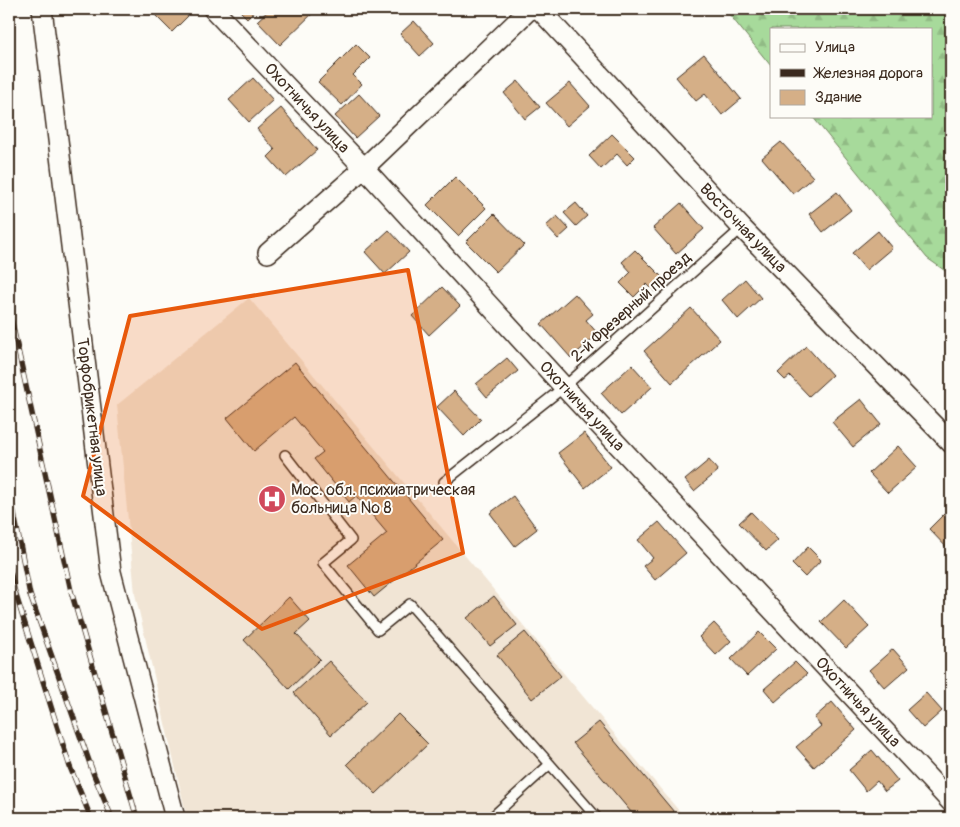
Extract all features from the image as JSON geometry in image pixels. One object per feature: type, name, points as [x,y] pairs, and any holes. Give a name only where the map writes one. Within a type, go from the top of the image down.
[{"type":"street","name":"Торфобрикетная улица","points":[[42,9],[111,572],[175,818]]},
{"type":"street","name":"Охотничья улица","points":[[213,9],[364,168],[564,387],[951,802]]},
{"type":"street","points":[[268,253],[364,168],[530,9]]},
{"type":"street","name":"Восточная улица","points":[[539,9],[742,228],[951,442]]},
{"type":"lane","name":"2-й Фрезерный проезд","points":[[444,482],[564,387],[742,228]]},
{"type":"lane","points":[[285,455],[351,540],[323,563],[378,630],[410,604],[597,818]]},
{"type":"lane","points":[[492,818],[550,764]]},
{"type":"highlighted area","points":[[408,270],[463,553],[262,629],[83,496],[130,316]]},
{"type":"shaded area","name":"Мос. обл. психиатрическая больница № 8","points":[[249,298],[685,818],[187,818],[135,594],[117,405]]},
{"type":"green space","points":[[725,9],[951,9],[951,275],[927,258],[814,118],[932,118],[932,28],[770,28],[770,65]]},
{"type":"building","points":[[149,9],[181,9],[188,16],[172,32]]},
{"type":"building","points":[[238,9],[257,9],[247,18]]},
{"type":"building","points":[[270,9],[316,10],[280,45],[257,21]]},
{"type":"building","points":[[414,21],[434,43],[420,56],[400,34]]},
{"type":"building","points":[[356,44],[370,58],[353,75],[362,84],[342,105],[318,82]]},
{"type":"building","points":[[704,54],[741,99],[722,115],[705,94],[696,101],[676,77]]},
{"type":"building","points":[[253,78],[273,100],[249,122],[229,100]]},
{"type":"building","points":[[518,81],[540,107],[525,119],[504,93]]},
{"type":"building","points":[[570,83],[590,106],[567,126],[546,103]]},
{"type":"building","points":[[359,94],[379,116],[355,138],[335,116]]},
{"type":"building","points":[[281,108],[317,150],[286,177],[268,157],[275,150],[257,129]]},
{"type":"building","points":[[612,134],[635,157],[627,165],[617,154],[601,169],[589,156]]},
{"type":"building","points":[[781,142],[813,177],[793,194],[762,158]]},
{"type":"building","points":[[455,177],[486,208],[458,236],[427,205]]},
{"type":"building","points":[[837,192],[851,210],[823,232],[809,214]]},
{"type":"building","points":[[576,203],[587,216],[576,226],[564,213]]},
{"type":"building","points":[[681,203],[704,229],[676,254],[653,228]]},
{"type":"building","points":[[494,214],[524,245],[496,272],[466,242]]},
{"type":"building","points":[[557,216],[569,229],[558,239],[546,226]]},
{"type":"building","points":[[389,230],[409,252],[385,274],[365,252]]},
{"type":"building","points":[[878,231],[892,248],[866,270],[852,253]]},
{"type":"building","points":[[635,250],[666,281],[655,292],[647,284],[634,297],[620,283],[631,272],[622,262]]},
{"type":"building","points":[[745,279],[761,298],[738,319],[722,300]]},
{"type":"building","points":[[442,287],[460,306],[429,335],[412,316]]},
{"type":"building","points":[[575,294],[593,314],[586,320],[598,334],[571,358],[541,324]]},
{"type":"building","points":[[691,308],[720,340],[672,383],[644,351]]},
{"type":"building","points":[[806,346],[832,375],[809,396],[790,376],[785,380],[778,373]]},
{"type":"building","points":[[507,358],[518,371],[487,397],[476,384]]},
{"type":"building","points":[[295,362],[443,540],[374,597],[348,565],[387,533],[356,496],[349,502],[314,459],[323,452],[294,417],[254,451],[227,418]]},
{"type":"building","points":[[632,365],[652,387],[621,415],[601,393]]},
{"type":"building","points":[[454,391],[481,419],[464,436],[437,407]]},
{"type":"building","points":[[861,399],[881,424],[853,447],[832,422]]},
{"type":"building","points":[[584,433],[611,467],[585,488],[558,453]]},
{"type":"building","points":[[898,446],[917,467],[888,493],[869,473]]},
{"type":"building","points":[[709,460],[718,471],[694,491],[685,480]]},
{"type":"building","points":[[513,496],[537,529],[515,546],[490,513]]},
{"type":"building","points":[[951,507],[951,552],[929,529]]},
{"type":"building","points":[[751,512],[778,540],[766,551],[739,523]]},
{"type":"building","points":[[659,522],[686,553],[655,580],[643,566],[653,558],[638,540]]},
{"type":"building","points":[[808,547],[821,560],[805,577],[792,564]]},
{"type":"building","points":[[494,596],[517,625],[490,646],[467,618]]},
{"type":"building","points":[[289,597],[310,621],[296,634],[320,659],[289,689],[244,640]]},
{"type":"building","points":[[844,600],[869,627],[846,648],[821,622]]},
{"type":"building","points":[[714,623],[731,641],[716,655],[699,637]]},
{"type":"building","points":[[525,632],[561,676],[532,699],[497,655]]},
{"type":"building","points":[[759,632],[776,649],[747,676],[731,659]]},
{"type":"building","points":[[893,649],[909,667],[885,688],[869,670]]},
{"type":"building","points":[[329,661],[367,702],[331,735],[294,693]]},
{"type":"building","points":[[795,662],[807,674],[775,702],[764,689]]},
{"type":"building","points":[[926,693],[942,711],[923,728],[907,710]]},
{"type":"building","points":[[832,702],[856,730],[814,767],[796,747],[821,726],[814,718]]},
{"type":"building","points":[[398,714],[428,744],[376,794],[347,764]]},
{"type":"building","points":[[599,722],[679,818],[636,818],[573,743]]},
{"type":"building","points":[[872,750],[898,781],[885,791],[877,781],[866,791],[849,770]]},
{"type":"railway","points":[[9,309],[71,591],[137,818]]},
{"type":"railway","points":[[9,488],[30,595],[94,775],[112,818]]},
{"type":"railway","points":[[9,564],[14,589],[70,767],[91,818]]},
{"type":"place","name":"Мос. обл. психиатрическая больница № 8","points":[[272,499]]}]
